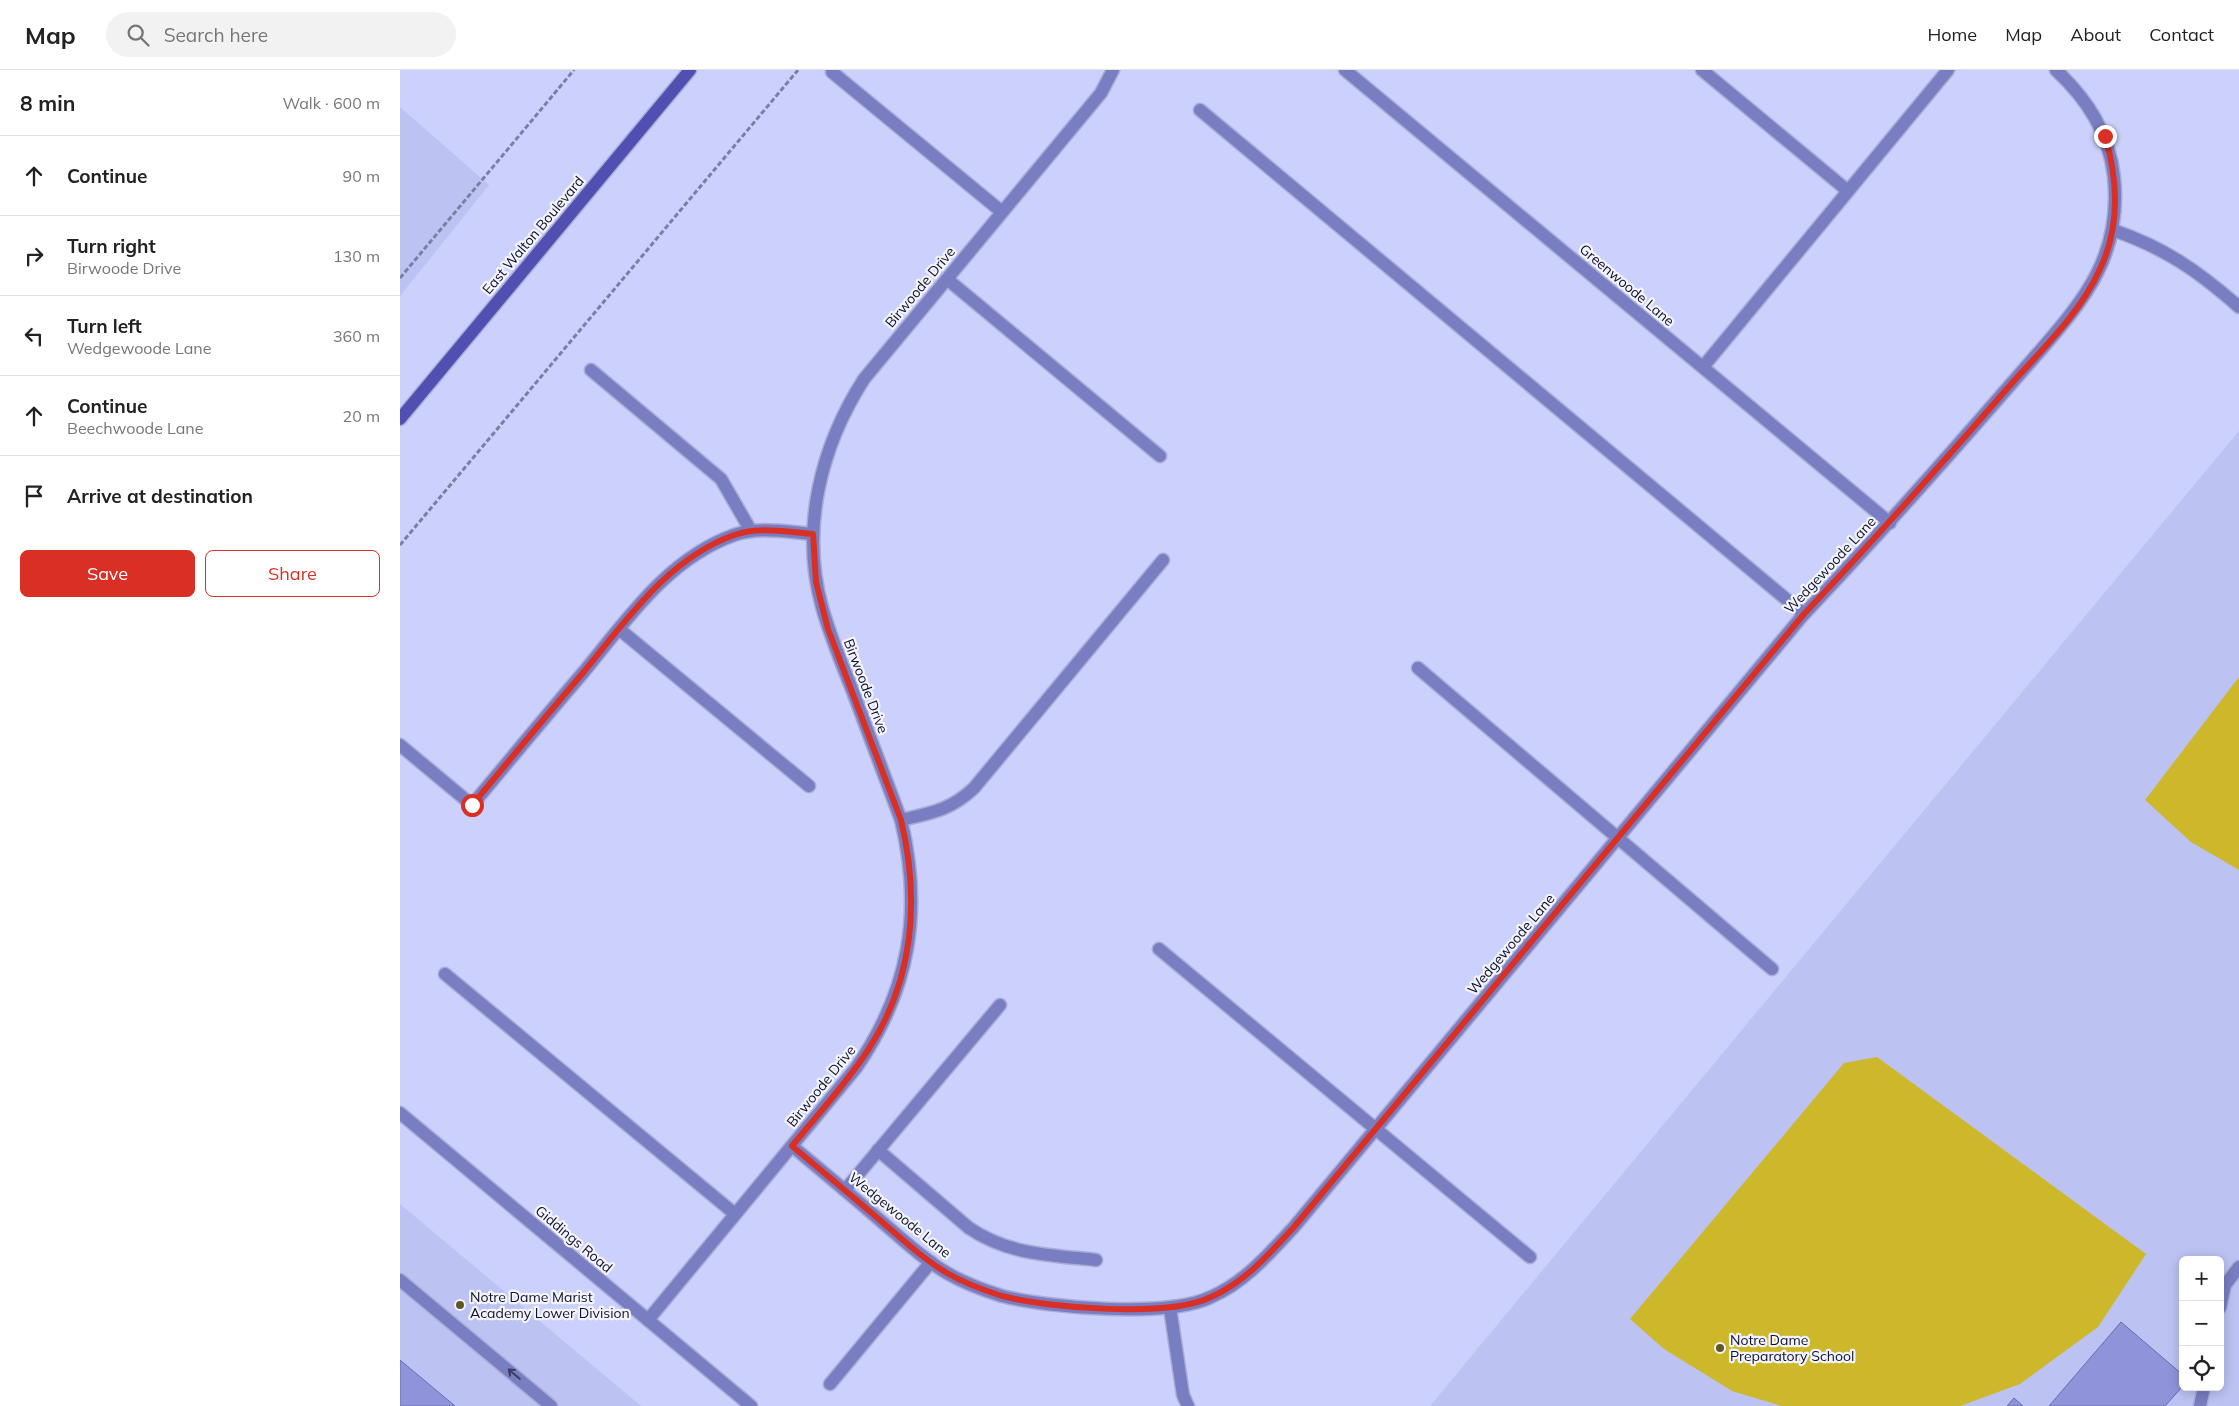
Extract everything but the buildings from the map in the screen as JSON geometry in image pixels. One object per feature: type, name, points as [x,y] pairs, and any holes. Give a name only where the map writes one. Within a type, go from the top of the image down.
[{"type":"main road","name":"East Walton Boulevard","points":[[402,413],[690,70]]},
{"type":"street","name":"Birwoode Drive","points":[[648,1320],[856,1068],[869,1049],[891,1007],[906,958],[912,904],[911,868],[901,820],[824,613],[816,582],[813,534],[818,489],[830,443],[850,400],[878,360],[1101,93],[1113,70]]},
{"type":"street","name":"Greenwoode Lane","points":[[1346,70],[1890,523]]},
{"type":"street","points":[[1702,70],[1848,191]]},
{"type":"street","points":[[1703,368],[1948,70]]},
{"type":"street","name":"Wedgewoode Lane","points":[[792,1146],[931,1262],[970,1284],[1003,1296],[1022,1300],[1082,1306],[1170,1308],[1191,1305],[1210,1298],[1226,1290],[1254,1269],[1294,1227],[1804,614],[1890,523],[2076,310],[2101,268],[2112,230],[2115,211],[2115,185],[2112,159],[2105,136],[2088,105],[2056,70]]},
{"type":"street","points":[[832,72],[1002,212]]},
{"type":"street","points":[[1200,110],[1804,614]]},
{"type":"street","points":[[2112,230],[2143,241],[2173,256],[2210,282],[2239,307]]},
{"type":"street","points":[[947,278],[1160,456]]},
{"type":"street","points":[[591,370],[721,480],[751,531]]},
{"type":"street","points":[[400,745],[472,805],[645,598],[683,563],[721,540],[751,531],[768,530],[813,534]]},
{"type":"street","points":[[901,820],[940,811],[963,798],[974,788],[1163,560]]},
{"type":"street","points":[[619,629],[809,786]]},
{"type":"street","points":[[1418,668],[1772,969]]},
{"type":"street","points":[[1160,950],[1530,1258]]},
{"type":"street","points":[[445,974],[735,1214]]},
{"type":"street","points":[[845,1190],[1000,1005]]},
{"type":"street","name":"Giddings Road","points":[[400,1113],[750,1406]]},
{"type":"street","points":[[878,1150],[969,1228],[985,1238],[1020,1251],[1096,1260]]},
{"type":"street","points":[[830,1384],[931,1262]]},
{"type":"street","points":[[2222,1301],[2225,1286],[2239,1267]]},
{"type":"street","points":[[400,1280],[551,1406]]},
{"type":"street","points":[[1170,1308],[1184,1395],[1188,1406]]},
{"type":"street","points":[[2200,1406],[2203,1391]]},
{"type":"path","points":[[400,278],[574,70]]},
{"type":"path","points":[[400,546],[798,70]]},
{"type":"shaded area","points":[[400,107],[489,185],[400,296]]},
{"type":"shaded area","points":[[2239,431],[2239,1406],[1430,1406]]},
{"type":"shaded area","points":[[2239,677],[2239,870],[2191,842],[2145,800]]},
{"type":"shaded area","points":[[1877,1057],[2146,1254],[2098,1327],[2020,1384],[1960,1406],[1782,1406],[1732,1391],[1664,1349],[1630,1319],[1844,1063]]},
{"type":"shaded area","name":"Notre Dame Marist Academy Lower Division","points":[[400,1204],[641,1406],[400,1406]]},
{"type":"place","name":"Notre Dame Marist Academy Lower Division","points":[[460,1305]]},
{"type":"place","name":"Notre Dame Preparatory School","points":[[1720,1348]]},
{"type":"route","points":[[472,805],[645,598],[683,563],[702,550],[736,534],[768,530],[813,534],[816,582],[828,629],[901,820],[908,848],[912,878],[912,904],[906,958],[891,1007],[869,1049],[856,1068],[792,1146],[931,1262],[947,1273],[982,1289],[1003,1296],[1042,1303],[1122,1308],[1170,1308],[1191,1305],[1210,1298],[1240,1281],[1268,1256],[1294,1227],[1804,614],[1890,523],[2076,310],[2101,268],[2112,230],[2115,211],[2115,185],[2112,159],[2105,136]]}]
